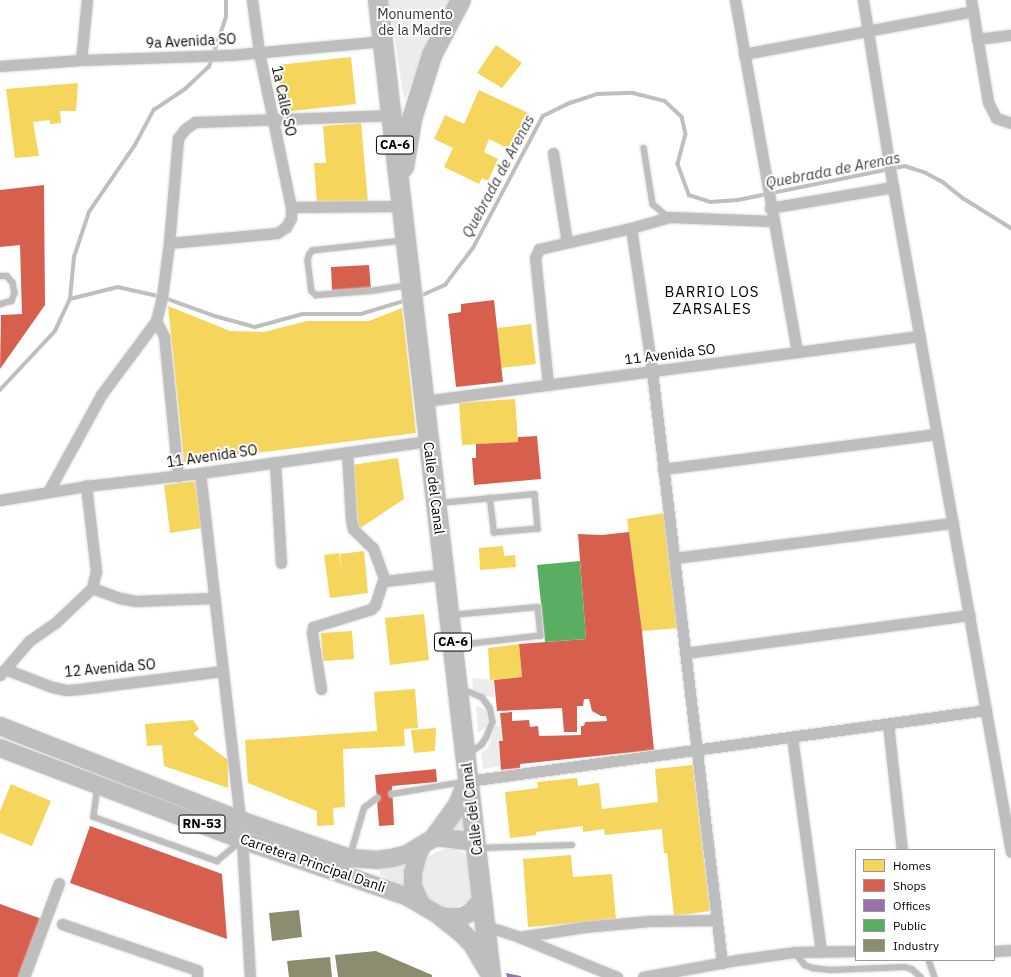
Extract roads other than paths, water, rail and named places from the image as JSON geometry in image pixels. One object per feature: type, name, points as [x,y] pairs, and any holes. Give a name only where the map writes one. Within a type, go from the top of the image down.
[{"type":"highway","name":"Calle del Canal","points":[[378,0],[428,441],[483,898],[490,976]]},
{"type":"highway","points":[[401,199],[412,119],[430,62],[461,0]]},
{"type":"highway","points":[[429,840],[454,810],[468,781]]},
{"type":"highway","points":[[442,917],[460,931],[473,944],[490,976]]},
{"type":"main road","name":"Carretera Principal Danli","points":[[0,726],[240,820],[350,858],[377,860],[392,858],[407,854],[429,840]]},
{"type":"main road","name":"Carretera Principal Danli","points":[[0,748],[242,840],[406,896],[420,902],[442,917]]},
{"type":"main road","points":[[420,902],[413,886],[413,873],[417,857],[429,840],[476,845]]},
{"type":"main road","points":[[442,917],[462,917],[471,912],[483,898]]},
{"type":"street","points":[[81,60],[87,0]]},
{"type":"street","name":"1a Calle SO","points":[[252,0],[259,52],[291,207]]},
{"type":"street","points":[[735,0],[796,352]]},
{"type":"street","points":[[863,0],[892,183],[1011,852]]},
{"type":"street","points":[[971,0],[988,102],[996,118],[1011,123]]},
{"type":"street","points":[[744,54],[973,11]]},
{"type":"street","points":[[977,39],[1011,35]]},
{"type":"street","name":"9a Avenida SO","points":[[0,66],[81,60],[230,55],[383,41]]},
{"type":"street","points":[[48,492],[101,395],[156,321],[162,297],[169,243],[178,138],[185,130],[195,122],[273,118],[391,115]]},
{"type":"street","points":[[553,153],[567,242]]},
{"type":"street","points":[[770,203],[892,183]]},
{"type":"street","points":[[169,243],[277,233],[289,223],[291,207],[401,199]]},
{"type":"street","points":[[548,384],[535,258],[539,249],[631,228],[669,217],[773,221]]},
{"type":"street","points":[[631,228],[652,371],[722,963]]},
{"type":"street","points":[[156,321],[164,336],[178,476]]},
{"type":"street","name":"11 Avenida SO","points":[[424,401],[920,336]]},
{"type":"street","points":[[663,469],[937,434]]},
{"type":"street","name":"11 Avenida SO","points":[[0,500],[86,486],[178,476],[428,441]]},
{"type":"street","points":[[347,452],[351,520],[353,529],[373,548],[385,581]]},
{"type":"street","points":[[275,462],[281,563]]},
{"type":"street","points":[[200,473],[213,598],[240,820]]},
{"type":"street","points":[[2,672],[29,641],[55,623],[92,588],[96,571],[86,486]]},
{"type":"street","points":[[674,558],[953,523]]},
{"type":"street","points":[[321,689],[312,633],[313,627],[371,609],[375,605],[382,583],[385,581],[444,574]]},
{"type":"street","points":[[92,588],[120,598],[135,601],[213,598]]},
{"type":"street","points":[[685,653],[969,615]]},
{"type":"street","name":"12 Avenida SO","points":[[2,672],[66,690],[222,671]]},
{"type":"street","points":[[468,781],[986,710]]},
{"type":"street","points":[[888,724],[902,849]]},
{"type":"street","points":[[792,737],[821,952]]},
{"type":"street","points":[[242,840],[250,977]]},
{"type":"street","points":[[24,977],[59,883]]},
{"type":"street","points":[[519,937],[584,927],[636,922],[717,920]]},
{"type":"street","points":[[62,924],[197,970],[197,977]]},
{"type":"street","points":[[486,926],[519,937],[618,977]]},
{"type":"street","points":[[995,951],[1011,950]]},
{"type":"street","points":[[643,977],[794,952],[855,951]]},
{"type":"lane","points":[[644,148],[653,204],[669,217]]},
{"type":"lane","points":[[405,240],[313,251],[308,260],[312,291],[316,295],[371,291],[412,295]]},
{"type":"lane","points":[[0,276],[7,276],[13,283],[15,293],[12,302],[0,305]]},
{"type":"lane","points":[[436,503],[490,498],[535,494],[538,529],[494,533],[490,498]]},
{"type":"lane","points":[[450,616],[538,608],[540,636],[454,647]]},
{"type":"lane","points":[[458,689],[468,690],[482,697],[490,708],[493,722],[482,745],[465,756]]},
{"type":"lane","points":[[392,794],[468,781]]},
{"type":"lane","points":[[98,785],[94,817],[217,860],[242,840]]},
{"type":"lane","points":[[350,858],[364,808],[377,798]]},
{"type":"lane","points":[[476,845],[572,845]]},
{"type":"lane","points":[[794,952],[806,965],[814,968],[831,970],[905,967],[912,969],[920,977]]},
{"type":"lane","points":[[928,961],[935,977]]},
{"type":"waterway","points":[[0,390],[55,331],[70,299],[74,257],[89,212],[135,145],[154,110],[185,89],[209,67],[226,17],[226,0]]},
{"type":"waterway","name":"Quebrada de Arenas","points":[[418,297],[445,285],[473,248],[543,116],[570,103],[597,94],[633,93],[665,101],[682,117],[686,134],[678,164],[689,195],[710,202],[738,200],[905,166],[926,173],[943,182],[963,198],[1011,228]]},
{"type":"waterway","name":"Quebrada de Arenas","points":[[70,299],[118,287],[162,297],[215,316],[255,327],[303,314],[361,314],[407,300]]},
{"type":"district","name":"BARRIO LOS ZARSALES","points":[[712,300]]},
{"type":"park label","name":"Monumento de la Madre","points":[[415,22]]}]
